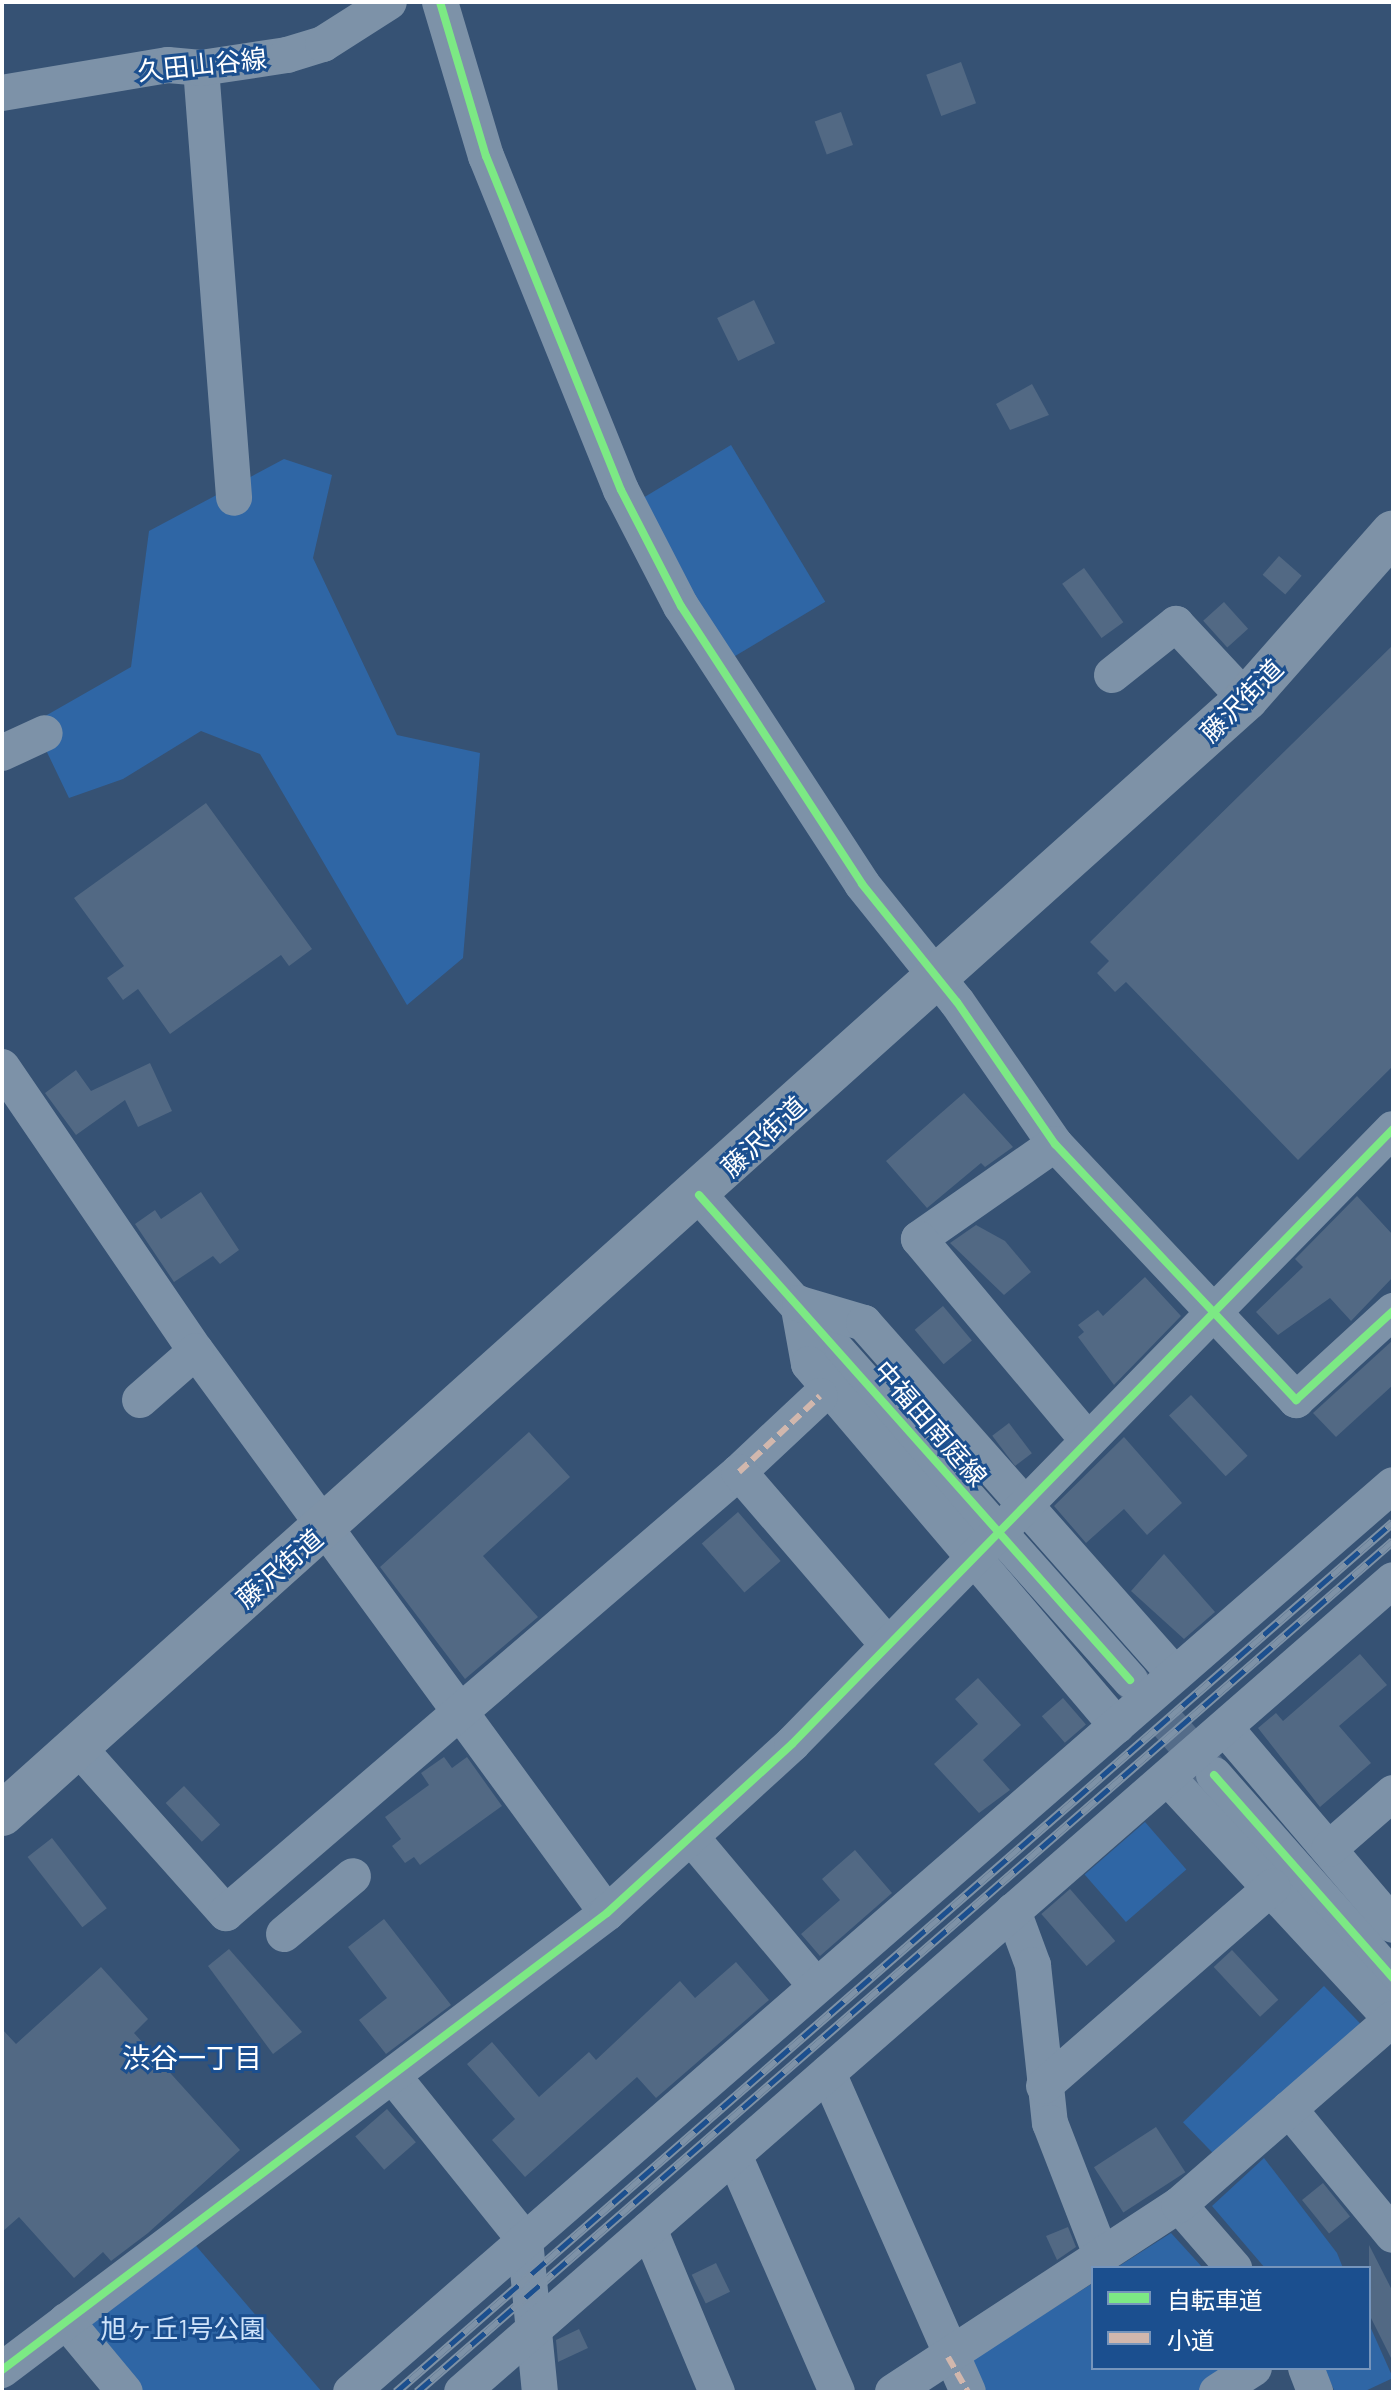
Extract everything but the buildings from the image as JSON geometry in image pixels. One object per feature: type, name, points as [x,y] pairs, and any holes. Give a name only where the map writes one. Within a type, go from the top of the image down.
[{"type":"highway","name":"藤沢街道","points":[[2,1814],[699,1195],[1246,699],[1393,532]]},
{"type":"street","name":"久田山谷線","points":[[2,93],[168,65],[201,68],[323,44],[389,2]]},
{"type":"street","points":[[440,2],[486,156],[648,544],[824,830],[937,979],[1055,1144],[1296,1400],[1393,1311]]},
{"type":"street","points":[[201,68],[234,498]]},
{"type":"street","points":[[1112,675],[1176,624],[1246,699]]},
{"type":"street","points":[[2,753],[45,733]]},
{"type":"street","points":[[2,1067],[196,1351],[607,1913]]},
{"type":"street","points":[[2,2370],[607,1913],[691,1837],[887,1644],[1085,1437],[1214,1312],[1393,1129]]},
{"type":"street","points":[[1055,1144],[919,1239],[1085,1437]]},
{"type":"street","name":"中福田南庭線","points":[[699,1195],[1130,1680]]},
{"type":"street","points":[[1117,1726],[978,1549],[809,1364],[798,1303],[864,1323],[1017,1509],[1174,1674]]},
{"type":"street","points":[[140,1400],[196,1351]]},
{"type":"street","points":[[77,1746],[226,1913],[739,1472],[820,1396]]},
{"type":"street","points":[[739,1472],[887,1644]]},
{"type":"street","points":[[351,2392],[1393,1485]]},
{"type":"street","points":[[462,2392],[1013,1911],[1169,1779],[1393,1580]]},
{"type":"street","points":[[1226,1729],[1393,1925]]},
{"type":"street","points":[[1214,1775],[1393,1978]]},
{"type":"street","points":[[893,2392],[1179,2205],[1392,2020],[1169,1779]]},
{"type":"street","points":[[1329,1849],[1393,1793]]},
{"type":"street","points":[[691,1837],[815,1985]]},
{"type":"street","points":[[284,1863],[320,1904]]},
{"type":"street","points":[[284,1934],[353,1876]]},
{"type":"street","points":[[1044,2086],[1272,1887]]},
{"type":"street","points":[[1013,1911],[1033,1965],[1050,2123],[1102,2257]]},
{"type":"street","points":[[828,2073],[948,2357],[968,2392]]},
{"type":"street","points":[[393,2076],[525,2240],[540,2392]]},
{"type":"street","points":[[1289,2109],[1393,2235]]},
{"type":"street","points":[[734,2155],[837,2392]]},
{"type":"street","points":[[1179,2205],[1232,2266]]},
{"type":"street","points":[[649,2229],[717,2392]]},
{"type":"street","points":[[66,2321],[125,2392]]},
{"type":"street","points":[[1217,2392],[1251,2370]]},
{"type":"street","points":[[1307,2370],[1315,2392]]},
{"type":"green space","points":[[731,445],[825,602],[730,659],[636,502]]},
{"type":"green space","points":[[284,459],[332,475],[313,558],[397,735],[480,753],[463,958],[407,1005],[260,754],[201,731],[123,779],[69,798],[33,723],[131,667],[149,531]]},
{"type":"green space","points":[[1145,1822],[1186,1870],[1126,1922],[1085,1874]]},
{"type":"green space","points":[[1324,1986],[1364,2028],[1223,2164],[1183,2122]]},
{"type":"green space","points":[[1264,2158],[1337,2253],[1342,2266],[1263,2266],[1212,2206]]},
{"type":"green space","points":[[1171,2233],[1201,2266],[1119,2266]]},
{"type":"green space","name":"旭ヶ丘1号公園","points":[[191,2240],[322,2392],[136,2392],[87,2320]]},
{"type":"green space","points":[[1091,2284],[1091,2370],[1231,2370],[1198,2392],[983,2392],[965,2364]]},
{"type":"green space","points":[[1371,2328],[1393,2378],[1363,2392],[1335,2392],[1325,2370],[1371,2370]]},
{"type":"tunnel","points":[[1130,1680],[1213,1775]]},
{"type":"railway","points":[[396,2392],[1393,1522]]},
{"type":"railway","points":[[417,2392],[1393,1541]]},
{"type":"marked path","points":[[739,1472],[820,1396]]},
{"type":"marked path","points":[[948,2357],[968,2392]]},
{"type":"cycle path","points":[[440,2],[486,156],[621,490],[681,606],[862,884],[957,1002],[1055,1144],[1296,1400],[1393,1311]]},
{"type":"cycle path","points":[[2,2370],[607,1913],[792,1744],[1393,1129]]},
{"type":"cycle path","points":[[699,1195],[1130,1680]]},
{"type":"cycle path","points":[[1214,1775],[1393,1978]]},
{"type":"district","name":"渋谷一丁目","points":[[192,2057]]}]
